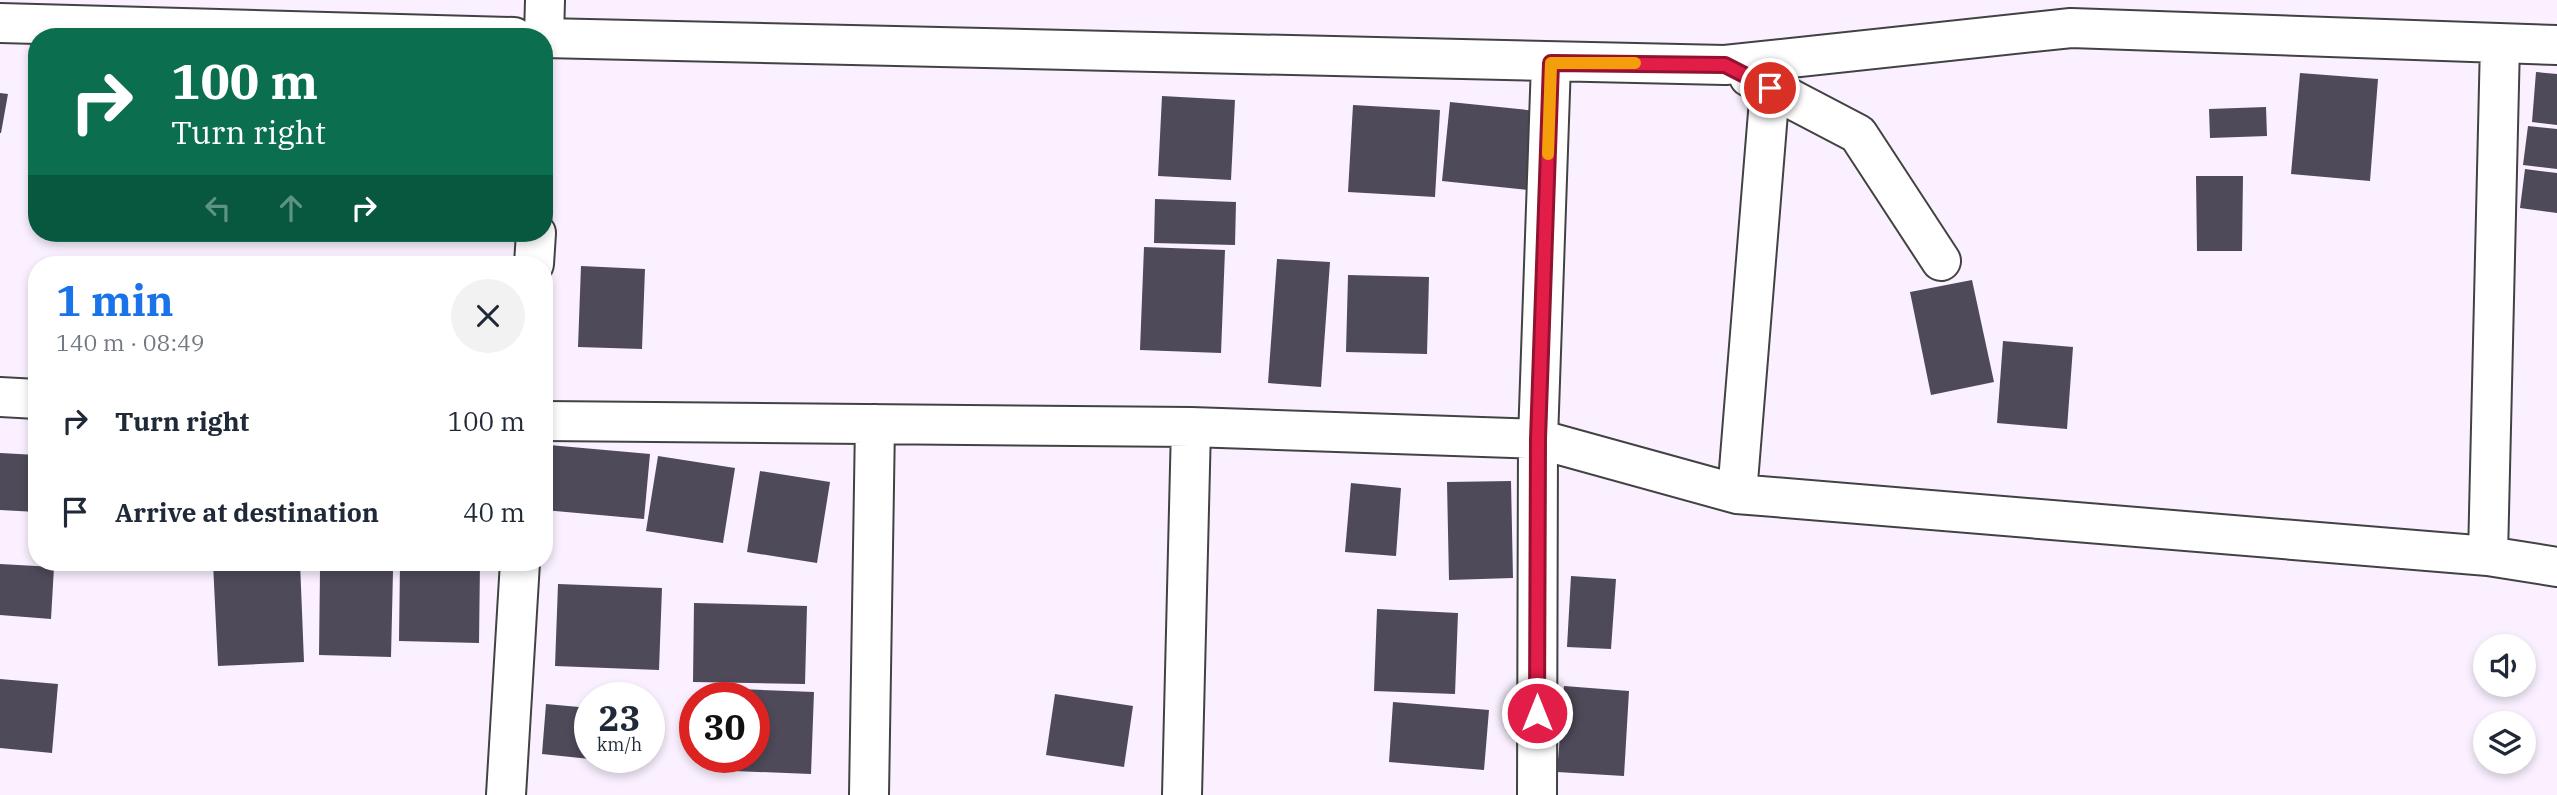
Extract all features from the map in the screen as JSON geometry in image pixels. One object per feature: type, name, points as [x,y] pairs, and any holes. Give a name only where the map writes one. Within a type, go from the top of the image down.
[{"type":"street","points":[[544,28],[545,0]]},
{"type":"street","points":[[0,23],[184,28]]},
{"type":"street","points":[[553,37],[1055,47],[1551,63],[1725,65],[2071,28],[2557,45]]},
{"type":"street","points":[[2488,556],[2500,43]]},
{"type":"street","points":[[1537,795],[1538,439],[1551,63]]},
{"type":"street","points":[[1725,65],[1858,134],[1941,261]]},
{"type":"street","points":[[1737,494],[1770,88]]},
{"type":"street","points":[[0,397],[28,399]]},
{"type":"street","points":[[553,421],[1191,427],[1538,439],[1737,494],[2488,556],[2557,567]]},
{"type":"street","points":[[869,795],[875,424]]},
{"type":"street","points":[[1182,795],[1191,427]]},
{"type":"street","points":[[506,795],[519,571]]},
{"type":"building","points":[[2536,72],[2557,74],[2557,125],[2532,122]]},
{"type":"building","points":[[2300,73],[2378,79],[2370,181],[2291,174]]},
{"type":"building","points":[[0,93],[8,94],[1,133],[0,133]]},
{"type":"building","points":[[1162,96],[1235,100],[1231,180],[1158,176]]},
{"type":"building","points":[[1450,102],[1537,111],[1529,190],[1442,181]]},
{"type":"building","points":[[1353,105],[1440,110],[1435,197],[1348,192]]},
{"type":"building","points":[[2266,107],[2267,136],[2210,138],[2209,109]]},
{"type":"building","points":[[2528,126],[2557,129],[2557,169],[2523,165]]},
{"type":"building","points":[[2525,169],[2557,173],[2557,213],[2520,208]]},
{"type":"building","points":[[2196,176],[2243,176],[2242,251],[2197,251]]},
{"type":"building","points":[[1155,199],[1236,202],[1235,245],[1154,243]]},
{"type":"building","points":[[1144,247],[1225,250],[1221,353],[1140,350]]},
{"type":"building","points":[[1277,259],[1330,262],[1321,387],[1268,383]]},
{"type":"building","points":[[581,266],[645,269],[642,349],[578,347]]},
{"type":"building","points":[[1348,275],[1429,277],[1427,354],[1346,352]]},
{"type":"building","points":[[1972,280],[1994,382],[1931,395],[1910,292]]},
{"type":"building","points":[[2003,341],[2073,347],[2067,429],[1997,423]]},
{"type":"building","points":[[553,445],[650,454],[644,519],[553,511]]},
{"type":"building","points":[[0,453],[28,455],[28,512],[0,510]]},
{"type":"building","points":[[658,456],[735,468],[723,543],[646,531]]},
{"type":"building","points":[[760,471],[830,482],[817,563],[747,552]]},
{"type":"building","points":[[1511,481],[1513,578],[1449,580],[1447,482]]},
{"type":"building","points":[[1351,483],[1401,488],[1396,556],[1345,552]]},
{"type":"building","points":[[0,564],[28,566],[28,571],[54,571],[51,619],[0,615]]},
{"type":"building","points":[[213,571],[300,571],[304,662],[218,666]]},
{"type":"building","points":[[320,571],[393,571],[391,657],[319,655]]},
{"type":"building","points":[[400,571],[480,571],[479,643],[399,641]]},
{"type":"building","points":[[1571,576],[1616,579],[1611,649],[1567,647]]},
{"type":"building","points":[[558,584],[662,588],[659,670],[555,666]]},
{"type":"building","points":[[694,603],[807,606],[805,684],[693,682]]},
{"type":"building","points":[[1377,609],[1458,613],[1455,694],[1374,691]]},
{"type":"building","points":[[0,679],[58,684],[52,753],[0,748]]},
{"type":"building","points":[[1564,686],[1629,691],[1624,776],[1557,772]]},
{"type":"building","points":[[770,690],[814,692],[811,774],[770,772]]},
{"type":"building","points":[[1055,694],[1133,706],[1124,767],[1046,755]]},
{"type":"building","points":[[1393,702],[1489,710],[1484,770],[1389,762]]},
{"type":"building","points":[[546,704],[574,707],[574,757],[542,754]]},
{"type":"slow traffic","points":[[1548,154],[1551,63],[1635,63]]},
{"type":"route","points":[[1537,713],[1538,439],[1551,63],[1725,65],[1770,88]]}]
